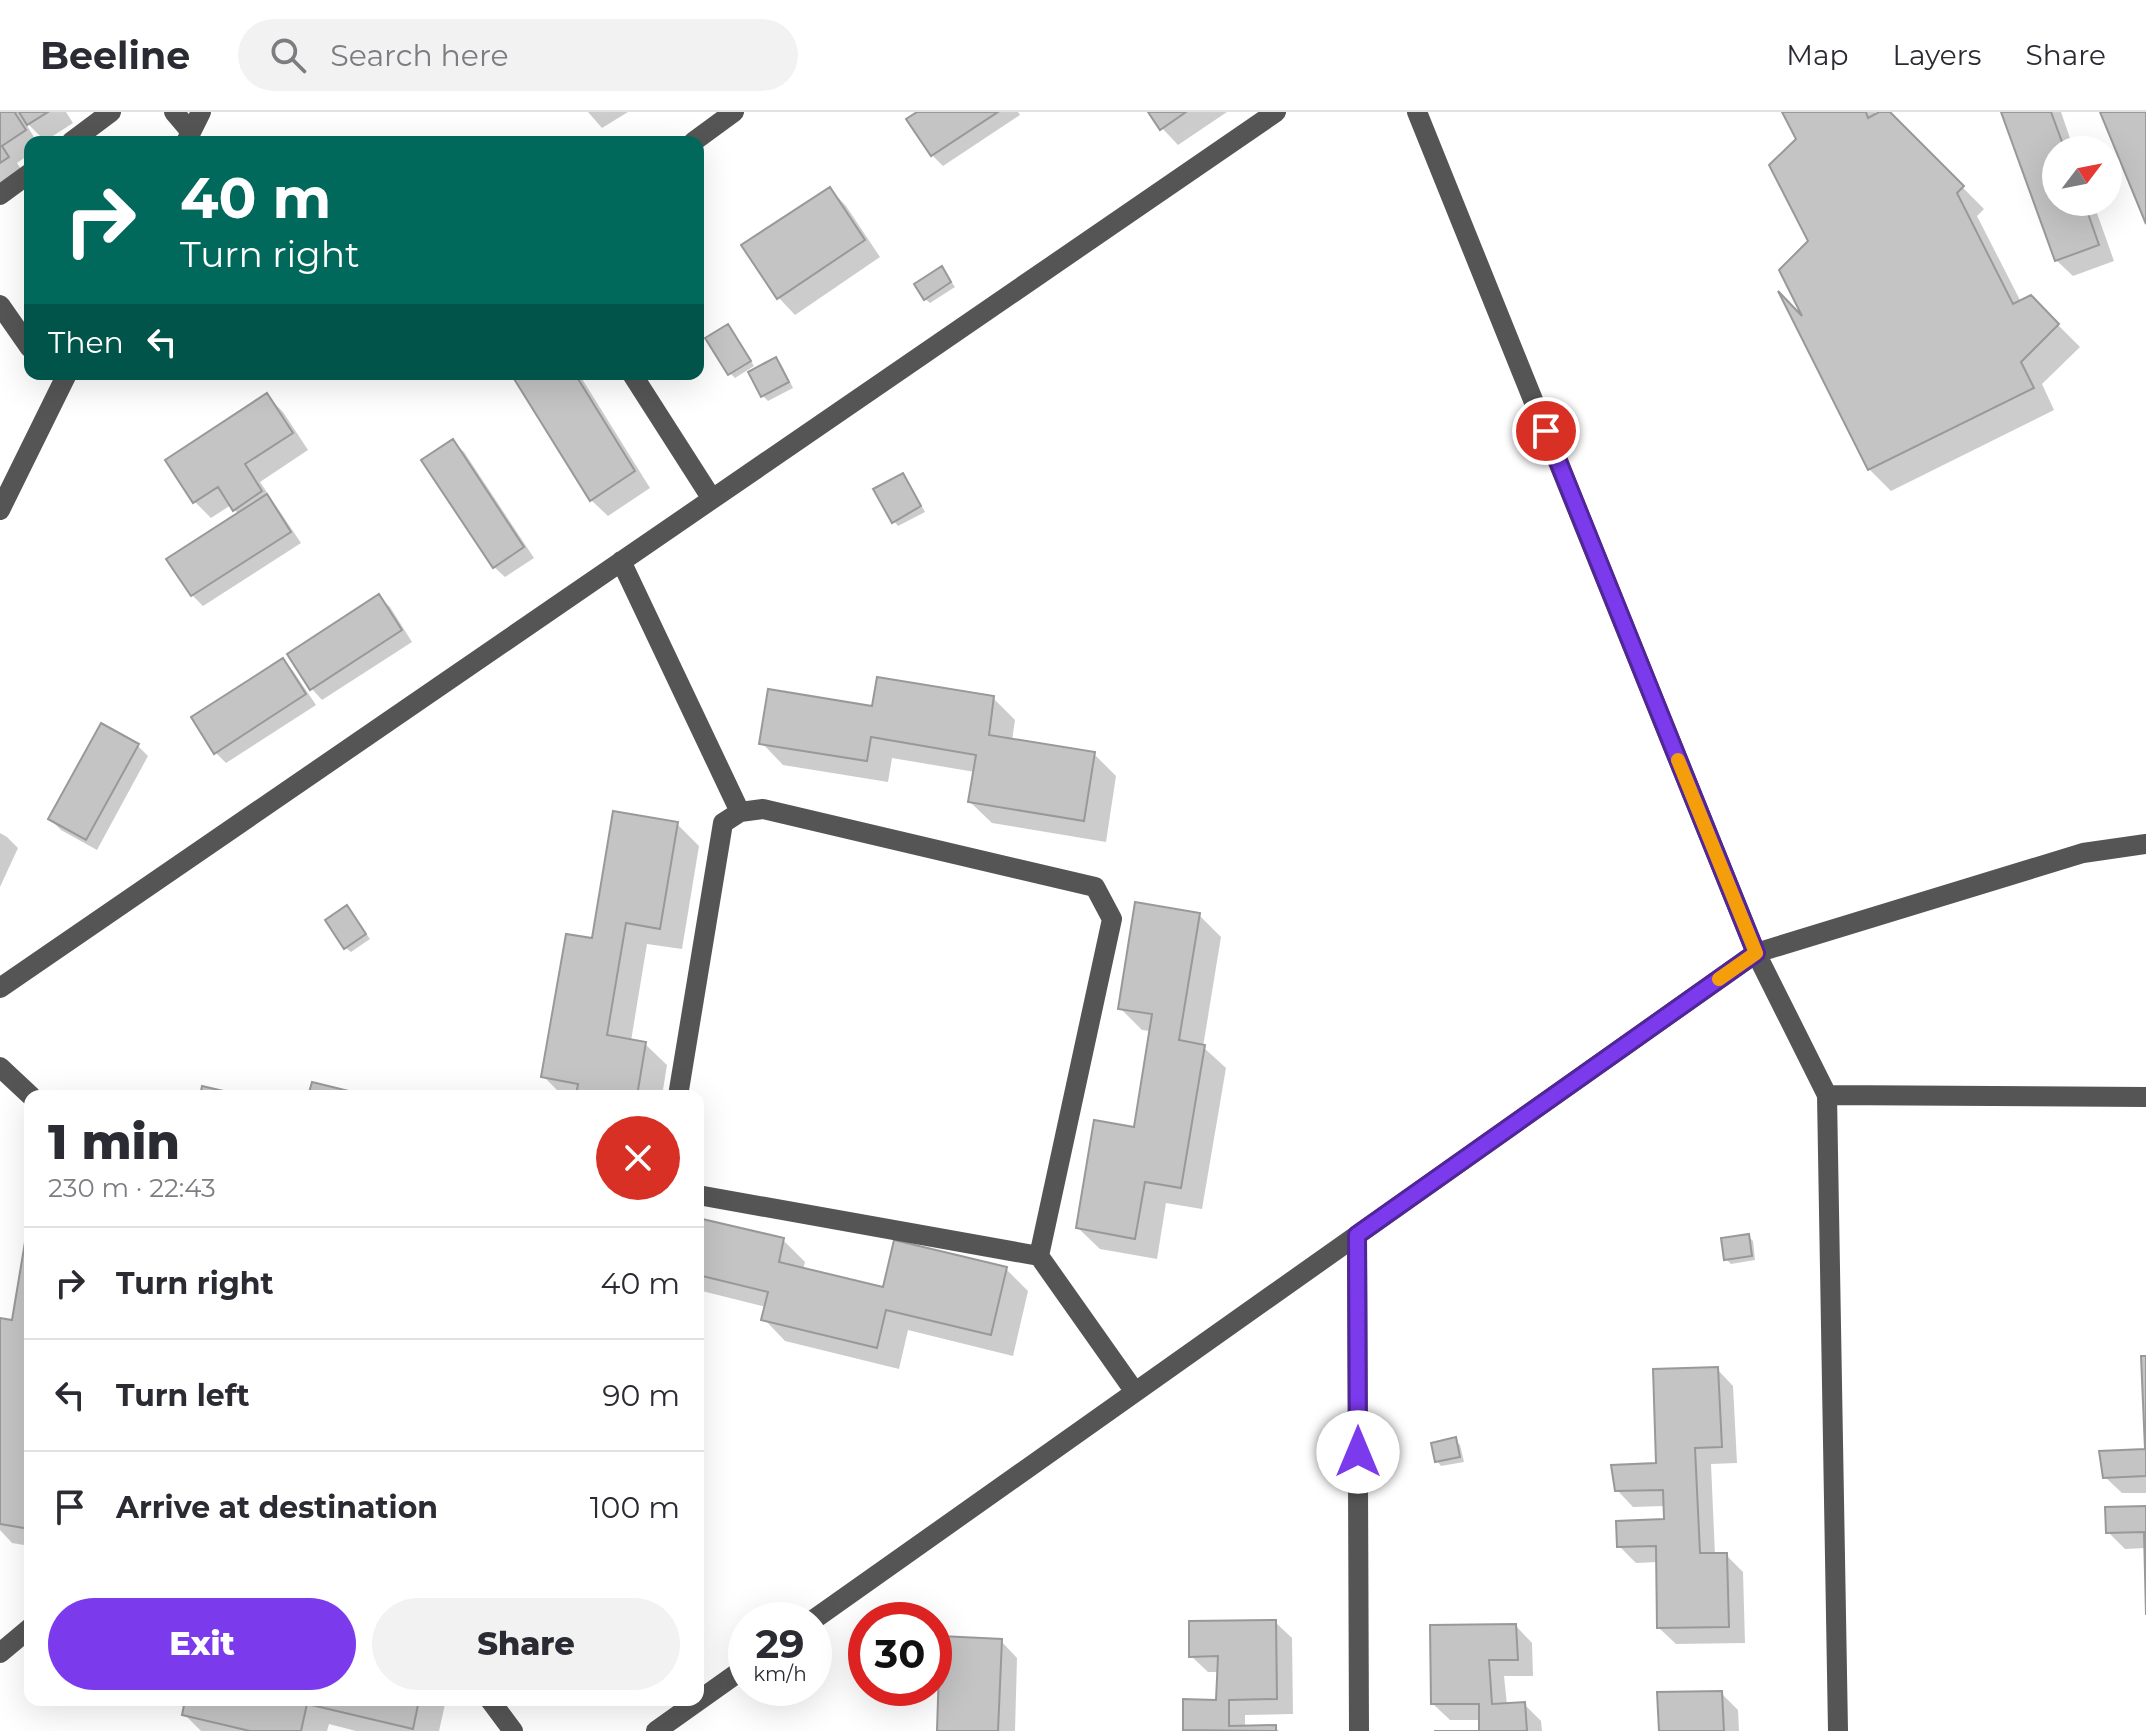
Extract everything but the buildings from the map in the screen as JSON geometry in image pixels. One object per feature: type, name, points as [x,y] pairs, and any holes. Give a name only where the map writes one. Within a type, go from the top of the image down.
[{"type":"street","points":[[79,136],[111,112]]},
{"type":"street","points":[[174,112],[187,136]]},
{"type":"street","points":[[189,136],[201,112]]},
{"type":"street","points":[[701,136],[734,112]]},
{"type":"street","points":[[0,988],[1276,112]]},
{"type":"street","points":[[1417,112],[1756,953],[1827,1095],[1838,1731]]},
{"type":"street","points":[[0,195],[24,177]]},
{"type":"street","points":[[0,305],[24,339]]},
{"type":"street","points":[[0,510],[58,380]]},
{"type":"street","points":[[636,380],[712,499]]},
{"type":"street","points":[[621,561],[740,812]]},
{"type":"street","points":[[679,1090],[723,823],[740,812],[763,809],[1095,887],[1112,919],[1039,1256]]},
{"type":"street","points":[[832,1607],[1756,953],[2083,853],[2146,844]]},
{"type":"street","points":[[0,1067],[25,1090]]},
{"type":"street","points":[[1827,1095],[2146,1097]]},
{"type":"street","points":[[704,1196],[1039,1256],[1135,1392]]},
{"type":"street","points":[[1357,1235],[1359,1731]]},
{"type":"street","points":[[0,1653],[24,1633]]},
{"type":"street","points":[[704,1697],[728,1680]]},
{"type":"street","points":[[494,1706],[513,1731]]},
{"type":"street","points":[[656,1731],[691,1706]]},
{"type":"slow traffic","points":[[1678,760],[1756,953],[1719,979]]},
{"type":"route","points":[[1358,1452],[1357,1235],[1756,953],[1546,431]]}]
